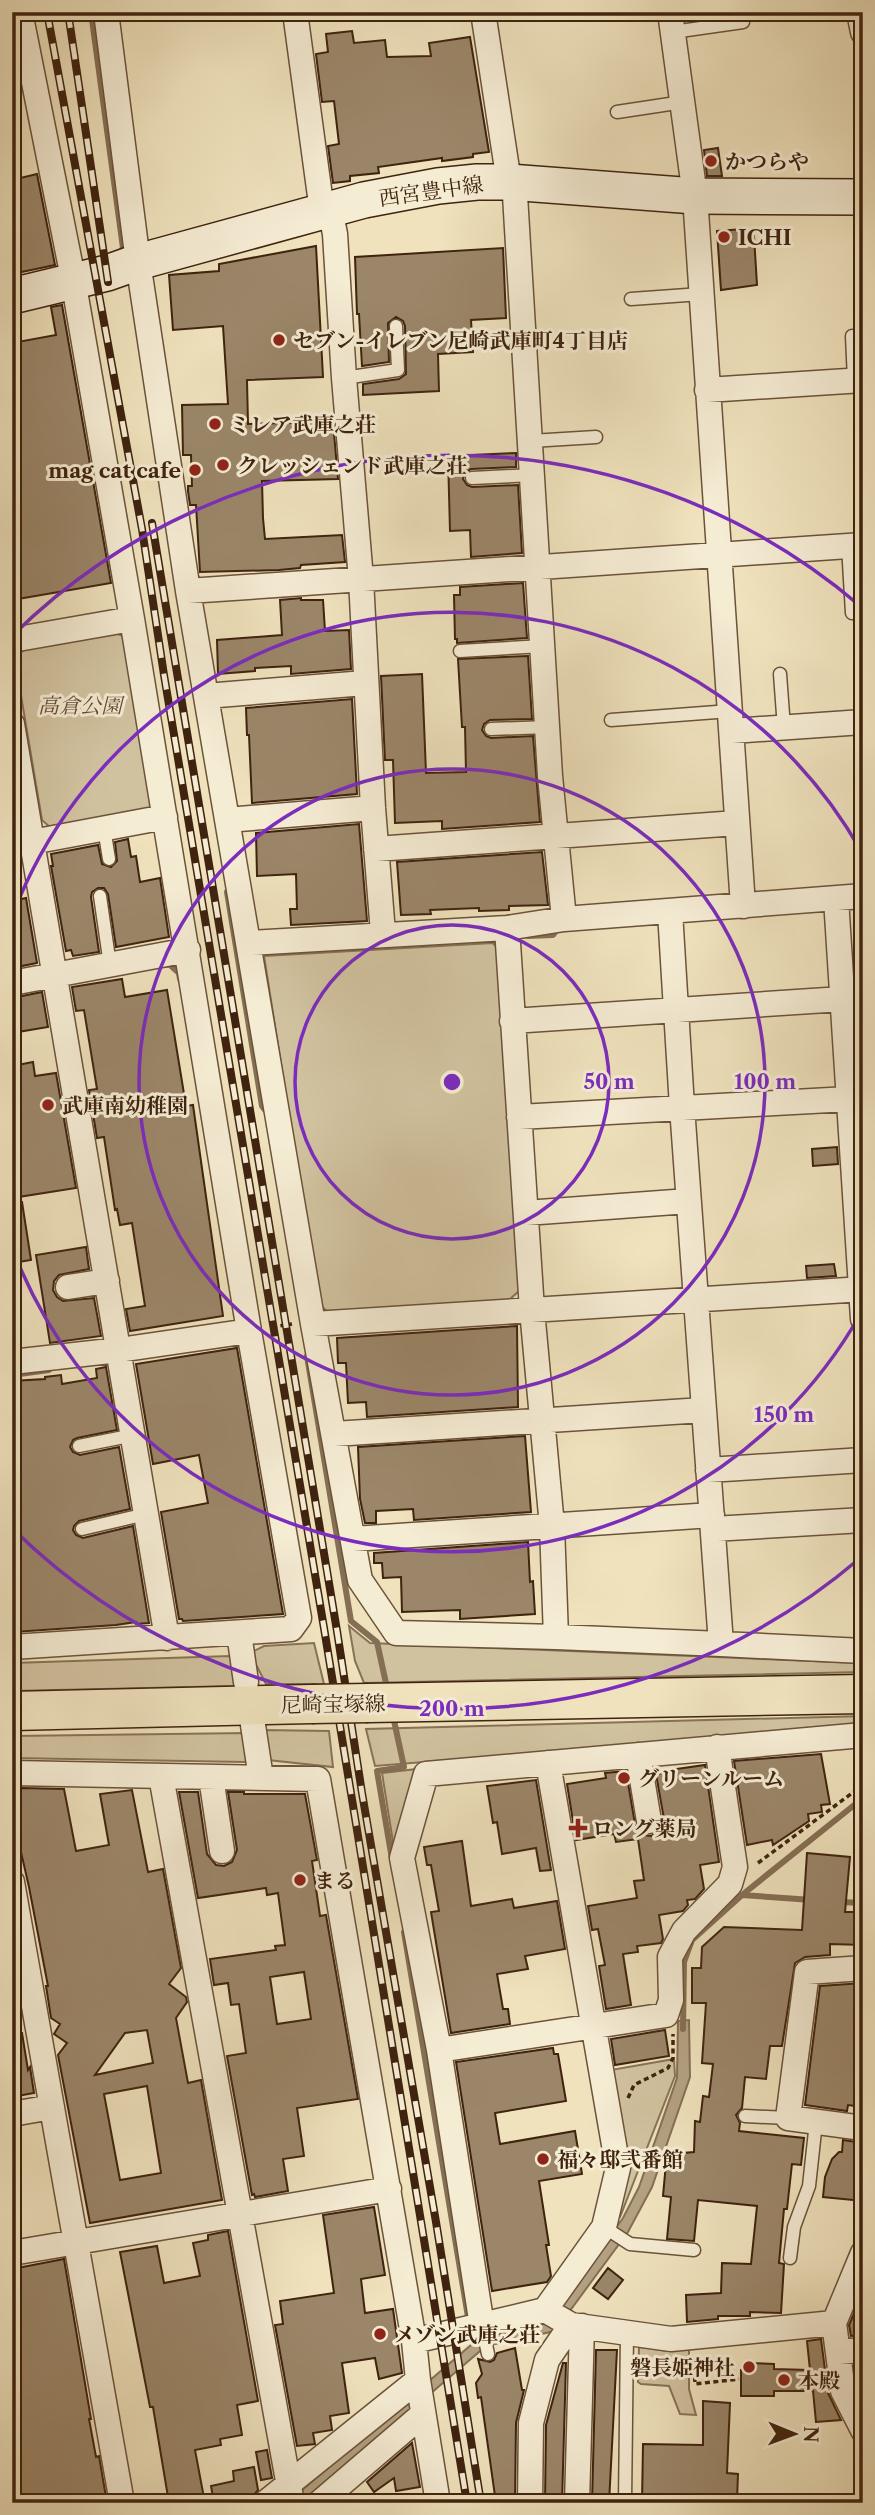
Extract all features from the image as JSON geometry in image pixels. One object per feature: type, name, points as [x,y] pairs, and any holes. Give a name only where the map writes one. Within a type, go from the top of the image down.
[{"type":"main road","name":"西宮豊中線","points":[[12,296],[72,282],[326,210],[438,186],[509,182],[695,196],[863,197]]},
{"type":"main road","name":"尼崎宝塚線","points":[[12,1711],[863,1694]]},
{"type":"street","points":[[106,12],[138,262],[188,591],[313,1325],[360,1580],[396,1633],[556,1637],[863,1651]]},
{"type":"street","points":[[295,12],[326,210],[335,234],[361,579],[365,683],[383,933]]},
{"type":"street","points":[[483,12],[509,182],[516,195],[548,727],[564,919]]},
{"type":"street","points":[[859,12],[863,32]]},
{"type":"street","points":[[672,22],[695,196],[743,906]]},
{"type":"street","points":[[12,1647],[291,1629],[299,1618],[132,619],[72,282],[19,25]]},
{"type":"street","points":[[708,390],[859,380]]},
{"type":"street","points":[[188,591],[855,546]]},
{"type":"street","points":[[12,640],[132,619]]},
{"type":"street","points":[[206,696],[365,683]]},
{"type":"street","points":[[731,721],[784,728],[863,722]]},
{"type":"street","points":[[12,724],[167,1638]]},
{"type":"street","points":[[228,820],[373,807]]},
{"type":"street","points":[[32,842],[165,817]]},
{"type":"street","points":[[376,849],[737,823]]},
{"type":"street","points":[[249,943],[383,933],[507,928],[564,919],[863,897]]},
{"type":"street","points":[[836,899],[842,999],[855,1071],[848,1098],[863,1319]]},
{"type":"street","points":[[670,912],[688,1201],[721,1644]]},
{"type":"street","points":[[507,928],[532,1310],[552,1526],[556,1637]]},
{"type":"street","points":[[12,983],[188,950]]},
{"type":"street","points":[[512,1021],[842,999]]},
{"type":"street","points":[[519,1117],[848,1098]]},
{"type":"street","points":[[526,1213],[688,1201]]},
{"type":"street","points":[[68,1287],[107,1281]]},
{"type":"street","points":[[313,1325],[862,1289]]},
{"type":"street","points":[[12,1362],[249,1331]]},
{"type":"street","points":[[334,1434],[703,1410]]},
{"type":"street","points":[[708,1470],[863,1460]]},
{"type":"street","points":[[353,1539],[552,1526],[863,1520]]},
{"type":"street","points":[[239,1633],[246,1682]]},
{"type":"street","points":[[253,1725],[261,1778]]},
{"type":"street","points":[[482,2328],[439,2050],[402,1858],[426,1774],[863,1734]]},
{"type":"street","points":[[439,2050],[666,2015],[671,2000],[670,1957],[684,1931],[730,1884],[735,1867],[717,1747]]},
{"type":"street","points":[[638,1755],[649,1821]]},
{"type":"street","points":[[530,2503],[531,2423],[547,2360],[563,2319],[608,2229],[618,2168],[548,1763]]},
{"type":"street","points":[[12,1773],[318,1779],[389,2189],[438,2503]]},
{"type":"street","points":[[161,1776],[290,2494]]},
{"type":"street","points":[[211,1777],[222,1851]]},
{"type":"street","points":[[12,1882],[122,2503]]},
{"type":"street","points":[[863,1968],[807,1972],[788,2118],[863,2128]]},
{"type":"street","points":[[12,2114],[52,2107]]},
{"type":"street","points":[[12,2253],[389,2189]]},
{"type":"street","points":[[834,2323],[863,2253]]},
{"type":"street","points":[[414,2341],[482,2328],[563,2319],[627,2333],[671,2339],[834,2323]]},
{"type":"street","points":[[563,2319],[577,2503]]},
{"type":"street","points":[[834,2323],[851,2351],[843,2391],[863,2430]]},
{"type":"street","points":[[265,2503],[290,2494],[420,2396]]},
{"type":"street","points":[[319,2503],[420,2396]]},
{"type":"lane","points":[[672,22],[743,23]]},
{"type":"lane","points":[[617,112],[682,102]]},
{"type":"lane","points":[[631,299],[701,294]]},
{"type":"lane","points":[[344,378],[398,370],[396,326]]},
{"type":"lane","points":[[852,336],[859,380]]},
{"type":"lane","points":[[531,441],[596,437]]},
{"type":"lane","points":[[472,478],[533,475]]},
{"type":"lane","points":[[861,480],[863,501]]},
{"type":"lane","points":[[852,613],[855,546]]},
{"type":"lane","points":[[460,651],[543,646]]},
{"type":"lane","points":[[780,674],[784,728]]},
{"type":"lane","points":[[611,720],[731,721]]},
{"type":"lane","points":[[491,729],[548,727]]},
{"type":"lane","points":[[104,828],[108,859]]},
{"type":"lane","points":[[100,896],[110,965]]},
{"type":"lane","points":[[79,1446],[134,1435]]},
{"type":"lane","points":[[82,1528],[146,1514]]},
{"type":"lane","points":[[745,2116],[788,2118]]},
{"type":"lane","points":[[790,2258],[794,2227],[809,2186],[816,2122]]},
{"type":"lane","points":[[608,2229],[626,2242],[694,2250]]},
{"type":"lane","points":[[482,2328],[488,2353]]},
{"type":"lane","points":[[625,2503],[627,2333]]},
{"type":"path","points":[[730,1884],[863,1784]]},
{"type":"path","points":[[608,2106],[626,2102],[634,2085],[668,2068],[673,2058],[673,2020],[668,2009]]},
{"type":"path","points":[[694,2348],[695,2384],[739,2379]]},
{"type":"green space","name":"高倉公園","points":[[116,633],[127,638],[155,807],[52,829],[42,820],[15,660],[24,649]]},
{"type":"green space","points":[[493,943],[498,949],[520,1290],[509,1300],[329,1313],[319,1304],[264,956]]},
{"type":"green space","points":[[349,1626],[370,1643],[863,1663],[863,1672],[364,1683],[355,1661]]},
{"type":"green space","points":[[314,1643],[324,1684],[266,1684],[250,1653],[264,1646]]},
{"type":"green space","points":[[230,1656],[237,1686],[12,1691],[12,1663]]},
{"type":"green space","points":[[863,1716],[863,1726],[375,1766],[366,1729]]},
{"type":"green space","points":[[263,1730],[329,1731],[333,1767],[268,1760]]},
{"type":"green space","points":[[248,1733],[251,1756],[245,1762],[12,1758],[12,1736]]},
{"type":"green space","points":[[417,1769],[397,1841],[393,1842],[382,1773]]},
{"type":"green space","points":[[674,2059],[675,2076],[620,2217],[615,2216],[611,2070]]},
{"type":"green space","points":[[639,2347],[667,2351],[689,2349],[689,2389],[696,2415],[680,2414],[669,2386],[638,2382]]},
{"type":"shaded area","points":[[689,2020],[690,2077],[652,2187],[628,2232],[555,2331],[486,2346],[303,2503],[287,2503],[485,2333],[549,2319],[623,2218],[639,2187],[677,2078],[678,2021]]},
{"type":"building","points":[[352,31],[354,43],[385,40],[387,57],[431,56],[429,43],[470,37],[489,152],[473,154],[473,157],[442,161],[442,158],[378,167],[379,173],[350,176],[350,181],[333,183],[328,146],[339,144],[334,101],[322,102],[316,54],[328,52],[326,34]]},
{"type":"building","points":[[718,148],[722,176],[707,176],[704,150]]},
{"type":"building","points":[[37,174],[55,265],[12,274],[12,180]]},
{"type":"building","points":[[744,229],[746,237],[754,236],[757,285],[721,290],[717,231]]},
{"type":"building","points":[[316,246],[323,377],[247,380],[248,424],[333,422],[338,479],[262,481],[263,518],[265,539],[342,535],[345,562],[301,565],[300,568],[279,570],[200,572],[196,505],[190,505],[188,491],[188,486],[192,486],[191,455],[183,455],[182,405],[228,404],[223,326],[173,330],[169,275],[219,271],[219,264]]},
{"type":"building","points":[[503,248],[506,318],[471,320],[473,352],[438,354],[439,391],[363,395],[363,384],[399,379],[406,374],[405,326],[403,321],[396,317],[388,323],[389,362],[362,366],[355,257]]},
{"type":"building","points":[[62,305],[111,583],[12,600],[12,343],[56,335],[51,307]]},
{"type":"building","points":[[516,453],[516,467],[471,469],[465,473],[463,479],[472,487],[518,485],[522,553],[471,557],[470,530],[450,531],[448,456]]},
{"type":"building","points":[[523,583],[527,638],[457,643],[454,595],[460,595],[460,587]]},
{"type":"building","points":[[280,600],[323,600],[325,631],[349,630],[351,669],[291,674],[291,666],[218,674],[217,640],[282,635]]},
{"type":"building","points":[[528,656],[532,719],[490,720],[484,724],[482,730],[491,738],[533,736],[540,822],[442,829],[442,821],[395,823],[393,760],[385,760],[381,676],[422,674],[426,773],[466,772],[465,727],[462,727],[458,659]]},
{"type":"building","points":[[352,699],[357,794],[252,803],[246,708]]},
{"type":"building","points":[[359,824],[367,921],[291,925],[290,909],[297,909],[296,874],[257,876],[256,833]]},
{"type":"building","points":[[128,839],[131,857],[136,856],[140,882],[160,878],[169,937],[116,947],[108,894],[104,888],[98,888],[92,892],[91,897],[99,952],[73,956],[71,950],[66,951],[51,854],[98,845],[102,864],[111,867],[117,861],[115,842]]},
{"type":"building","points":[[542,852],[548,905],[509,906],[509,910],[430,910],[431,914],[401,915],[397,862]]},
{"type":"building","points":[[26,898],[37,963],[17,967],[12,940],[12,901]]},
{"type":"building","points":[[122,979],[125,997],[167,990],[186,1106],[193,1105],[223,1316],[130,1331],[126,1309],[145,1306],[132,1223],[120,1225],[117,1209],[115,1210],[104,1137],[97,1138],[89,1090],[97,1089],[84,1010],[76,1011],[72,987]]},
{"type":"building","points":[[42,992],[48,1027],[12,1033],[12,998]]},
{"type":"building","points":[[33,1062],[35,1076],[56,1073],[76,1188],[12,1198],[12,1066]]},
{"type":"building","points":[[837,1147],[838,1164],[813,1166],[812,1149]]},
{"type":"building","points":[[22,1202],[31,1260],[12,1263],[12,1203]]},
{"type":"building","points":[[86,1247],[89,1269],[59,1275],[54,1281],[53,1290],[63,1301],[94,1298],[101,1336],[50,1343],[36,1255]]},
{"type":"building","points":[[834,1264],[836,1276],[807,1278],[806,1266]]},
{"type":"building","points":[[517,1326],[518,1407],[367,1417],[366,1402],[348,1403],[346,1363],[338,1363],[337,1338]]},
{"type":"building","points":[[237,1348],[283,1614],[183,1621],[179,1619],[161,1512],[208,1503],[199,1455],[153,1464],[136,1364]]},
{"type":"building","points":[[106,1367],[117,1430],[77,1438],[70,1447],[80,1455],[119,1447],[130,1509],[79,1521],[73,1530],[83,1538],[133,1526],[149,1623],[14,1632],[12,1468],[15,1468],[12,1381],[61,1375],[62,1384],[97,1378],[96,1369]]},
{"type":"building","points":[[525,1436],[531,1512],[414,1520],[413,1509],[376,1511],[376,1523],[365,1523],[360,1499],[358,1447]]},
{"type":"building","points":[[528,1542],[535,1614],[460,1619],[460,1610],[402,1612],[401,1577],[383,1578],[382,1563],[374,1563],[374,1553]]},
{"type":"building","points":[[821,1754],[830,1804],[821,1805],[822,1812],[808,1814],[809,1821],[773,1845],[772,1840],[747,1845],[734,1761]]},
{"type":"building","points":[[705,1765],[719,1862],[700,1865],[704,1889],[695,1899],[687,1900],[688,1905],[683,1911],[659,1915],[663,1939],[661,1943],[637,1946],[638,1952],[623,1954],[631,2005],[606,2009],[599,1966],[605,1965],[598,1929],[592,1930],[588,1906],[637,1898],[634,1881],[644,1880],[638,1839],[616,1842],[614,1834],[576,1840],[567,1784],[606,1778],[605,1773],[626,1771],[635,1824],[643,1835],[651,1836],[659,1832],[664,1819],[656,1774]]},
{"type":"building","points":[[536,1780],[551,1870],[540,1871],[536,1848],[502,1854],[497,1822],[493,1823],[487,1786]]},
{"type":"building","points":[[64,1789],[76,1851],[109,1845],[100,1794],[132,1790],[148,1872],[163,1869],[181,1968],[169,1984],[186,1997],[187,2002],[176,2018],[188,2083],[201,2080],[222,2200],[90,2223],[58,2055],[67,2043],[54,2034],[60,2024],[51,2018],[48,1986],[12,1813],[12,1790]],"holes":[[[147,2030],[153,2063],[95,2075],[125,2033]],[[147,2086],[161,2173],[120,2180],[104,2094]]]},
{"type":"building","points":[[179,1792],[198,1792],[207,1854],[216,1865],[224,1866],[232,1862],[237,1850],[228,1792],[305,1794],[317,1860],[312,1861],[320,1916],[326,1915],[358,2099],[297,2108],[304,2156],[283,2159],[288,2191],[255,2197],[252,2195],[227,2056],[246,2053],[239,2004],[231,2005],[228,1983],[214,1985],[210,1959],[276,1950],[275,1946],[285,1945],[278,1893],[267,1895],[266,1888],[198,1898]],"holes":[[[304,1972],[311,2019],[277,2024],[270,1977]]]},
{"type":"building","points":[[462,1841],[471,1906],[512,1899],[514,1908],[557,1901],[565,1949],[525,1956],[528,1969],[497,1974],[503,2009],[508,2009],[510,2024],[451,2033],[431,1912],[439,1911],[431,1865],[427,1865],[424,1847]]},
{"type":"building","points":[[807,1853],[850,1857],[845,1912],[863,1912],[863,1945],[830,1944],[830,1955],[805,1957],[795,1963],[782,2046],[770,2046],[766,2079],[745,2077],[742,2108],[736,2115],[740,2123],[739,2131],[804,2138],[801,2165],[792,2164],[787,2209],[784,2209],[779,2263],[784,2264],[781,2313],[750,2312],[750,2316],[718,2316],[718,2319],[687,2322],[686,2295],[721,2293],[722,2263],[751,2264],[757,2206],[698,2200],[694,2241],[667,2239],[671,2197],[663,2196],[666,2163],[682,2165],[683,2153],[694,2152],[695,2121],[700,2122],[703,2096],[709,2097],[713,2064],[702,2063],[706,2003],[692,2003],[692,1968],[701,1968],[702,1947],[724,1927],[802,1930]]},
{"type":"building","points":[[863,1983],[863,2107],[848,2105],[847,2111],[805,2105],[820,1986]]},
{"type":"building","points":[[665,2030],[669,2056],[615,2065],[611,2039]]},
{"type":"building","points":[[12,2033],[22,2033],[34,2093],[12,2097]]},
{"type":"building","points":[[553,2048],[554,2054],[558,2054],[566,2101],[495,2113],[500,2144],[575,2131],[582,2174],[539,2181],[549,2245],[546,2245],[551,2276],[547,2282],[492,2291],[456,2062]]},
{"type":"building","points":[[843,2140],[863,2143],[863,2201],[823,2197],[825,2177],[832,2159],[842,2152]]},
{"type":"building","points":[[374,2207],[385,2275],[361,2279],[365,2313],[393,2309],[402,2373],[379,2379],[375,2358],[342,2363],[349,2413],[330,2416],[332,2430],[313,2433],[315,2444],[297,2446],[275,2325],[283,2324],[280,2301],[334,2293],[323,2215]]},
{"type":"building","points":[[228,2231],[258,2401],[237,2405],[242,2435],[220,2439],[221,2445],[195,2450],[204,2498],[169,2503],[153,2407],[150,2407],[120,2252],[157,2246],[164,2283],[200,2276],[193,2243],[208,2240],[208,2235]]},
{"type":"building","points":[[64,2259],[89,2419],[107,2503],[21,2503],[12,2453],[12,2269]]},
{"type":"building","points":[[608,2268],[623,2280],[608,2299],[593,2288]]},
{"type":"building","points":[[863,2292],[863,2335],[851,2336],[849,2325]]},
{"type":"building","points":[[821,2339],[828,2393],[841,2420],[816,2422],[813,2391],[774,2391],[774,2396],[741,2396],[741,2370],[749,2370],[749,2363],[774,2364],[774,2369],[810,2370],[807,2341]]},
{"type":"building","points":[[515,2348],[524,2390],[516,2423],[515,2503],[496,2503],[481,2397],[478,2398],[476,2383],[482,2374],[478,2359],[490,2362],[497,2353]]},
{"type":"building","points":[[596,2350],[617,2350],[609,2503],[592,2503]]},
{"type":"building","points":[[563,2363],[566,2363],[562,2503],[545,2503],[546,2425]]},
{"type":"building","points":[[863,2365],[861,2394],[857,2386],[855,2366]]},
{"type":"building","points":[[703,2401],[730,2403],[727,2473],[738,2474],[737,2500],[687,2499],[687,2503],[642,2503],[643,2444],[703,2445]]},
{"type":"building","points":[[412,2443],[420,2487],[396,2491],[394,2478],[374,2492],[367,2482]]},
{"type":"building","points":[[267,2450],[272,2478],[261,2480],[256,2452]]},
{"type":"building","points":[[254,2467],[258,2490],[252,2497],[234,2500],[235,2503],[214,2503],[211,2486],[234,2481],[233,2471]]},
{"type":"waterway","points":[[91,12],[123,248],[119,254]]},
{"type":"waterway","points":[[227,892],[262,1106],[265,1110]]},
{"type":"waterway","points":[[528,936],[553,935],[556,931]]},
{"type":"waterway","points":[[165,965],[169,964],[179,973],[180,979]]},
{"type":"waterway","points":[[307,1356],[351,1621],[377,1642],[387,1688]]},
{"type":"waterway","points":[[12,1375],[49,1370]]},
{"type":"waterway","points":[[392,1859],[377,1771],[404,1767],[393,1716]]},
{"type":"waterway","points":[[683,2029],[684,1962],[692,1940],[742,1895],[863,1798]]},
{"type":"waterway","points":[[742,1895],[812,1900]]},
{"type":"waterway","points":[[840,1902],[863,1903]]},
{"type":"waterway","points":[[404,1932],[468,2317]]},
{"type":"railway","points":[[47,12],[142,529],[467,2503]]},
{"type":"railway","points":[[68,12],[108,282]]},
{"type":"railway","points":[[152,523],[481,2503]]},
{"type":"place","name":"かつらや","points":[[711,161]]},
{"type":"place","name":"ICHI","points":[[724,237]]},
{"type":"place","name":"セブン-イレブン尼崎武庫町4丁目店","points":[[279,340]]},
{"type":"place","name":"ミレア武庫之荘","points":[[215,424]]},
{"type":"place","name":"クレッシェンド武庫之荘","points":[[223,465]]},
{"type":"place","name":"mag cat cafe","points":[[195,470]]},
{"type":"place","name":"武庫南幼稚園","points":[[48,1105]]},
{"type":"place","name":"グリーンルーム","points":[[624,1778]]},
{"type":"place","name":"ロング薬局","points":[[578,1828]]},
{"type":"place","name":"まる","points":[[300,1880]]},
{"type":"place","name":"福々邸弐番館","points":[[543,2159]]},
{"type":"place","name":"メゾン武庫之荘","points":[[380,2334]]},
{"type":"place","name":"磐長姫神社","points":[[749,2367]]},
{"type":"place","name":"本殿","points":[[784,2380]]}]
